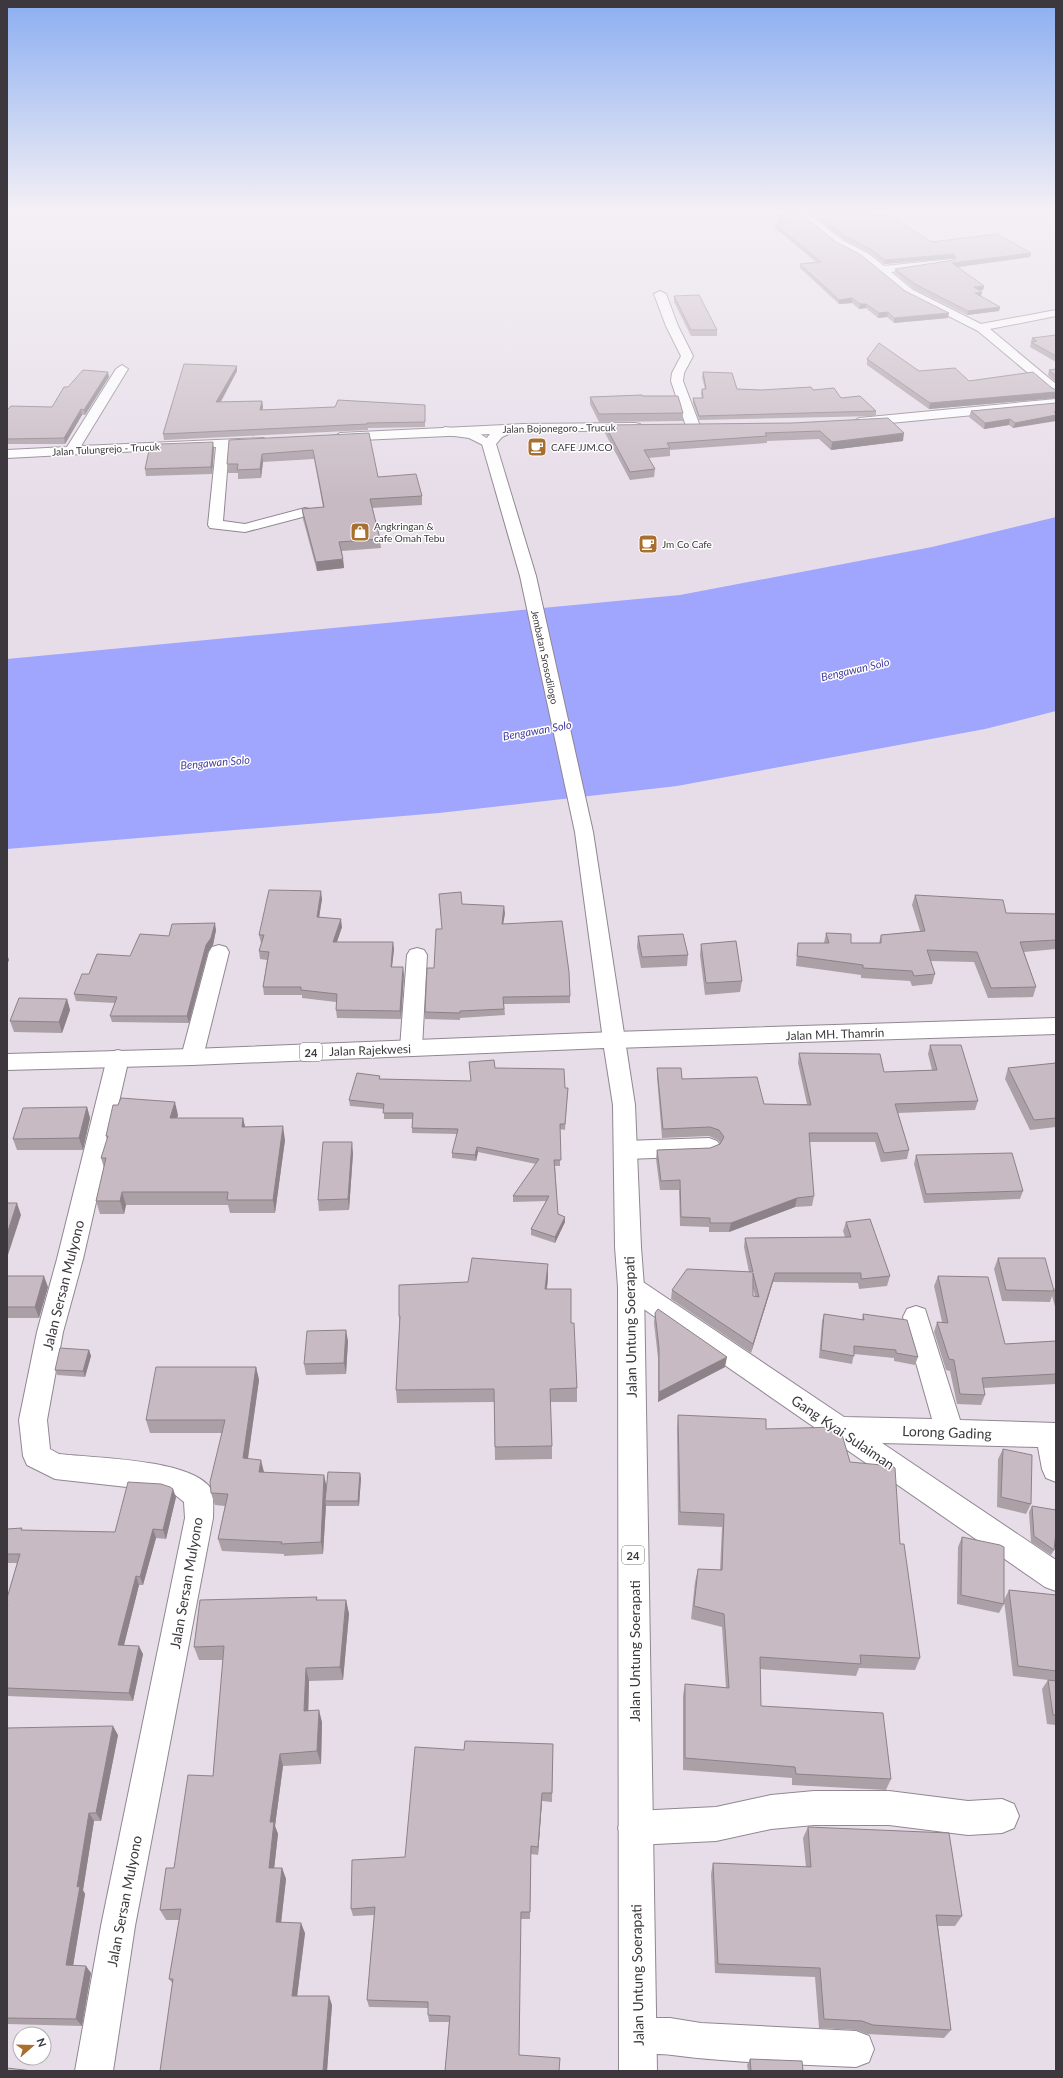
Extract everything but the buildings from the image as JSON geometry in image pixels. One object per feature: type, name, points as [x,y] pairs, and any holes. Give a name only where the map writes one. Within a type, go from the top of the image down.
[{"type":"main road","points":[[665,307],[672,326],[687,356],[687,360],[678,372],[677,382],[699,426],[678,426]]},
{"type":"main road","points":[[938,307],[979,328],[1009,350],[1056,390]]},
{"type":"main road","points":[[979,328],[1056,313]]},
{"type":"main road","points":[[71,451],[122,369]]},
{"type":"main road","points":[[843,423],[1056,403]]},
{"type":"main road","name":"Jalan Bojonegoro - Trucuk","points":[[445,431],[648,426]]},
{"type":"main road","points":[[323,438],[445,431],[472,435],[489,444],[494,437],[502,431],[523,428]]},
{"type":"main road","name":"Jalan Tulungrejo - Trucuk","points":[[7,454],[270,441]]},
{"type":"main road","points":[[223,443],[215,525],[245,528],[305,512]]},
{"type":"main road","name":"Jembatan Srosodilogo","points":[[489,444],[528,576],[584,832],[614,1040]]},
{"type":"main road","points":[[192,1057],[218,952]]},
{"type":"main road","points":[[411,1048],[416,955]]},
{"type":"main road","name":"Jalan MH. Thamrin","points":[[614,1040],[1056,1026]]},
{"type":"main road","name":"Jalan Rajekwesi","points":[[7,1062],[192,1057],[614,1040]]},
{"type":"main road","name":"Jalan Untung Soerapati","points":[[614,1040],[624,1105],[628,1247],[631,1287],[638,2071]]},
{"type":"main road","name":"Jalan Sersan Mulyono","points":[[94,2071],[118,1926],[199,1518],[198,1495],[182,1484],[163,1478],[55,1466],[37,1456],[33,1420],[50,1332],[70,1259],[118,1058]]},
{"type":"main road","points":[[626,1150],[709,1147]]},
{"type":"main road","name":"Gang Kyai Sulaiman","points":[[631,1287],[1055,1575]]},
{"type":"main road","points":[[916,1317],[950,1432]]},
{"type":"main road","name":"Lorong Gading","points":[[838,1429],[1053,1435]]},
{"type":"main road","points":[[1053,1435],[1056,1469]]},
{"type":"main road","points":[[635,1828],[716,1824],[771,1812],[814,1808],[889,1808],[968,1818],[1002,1816]]},
{"type":"main road","points":[[637,2036],[670,2036],[701,2041],[856,2049]]},
{"type":"water","name":"Bengawan Solo","points":[[1056,517],[1056,711],[985,729],[677,786],[439,813],[7,849],[7,659],[680,595],[932,547]]},
{"type":"place","name":"CAFE JJM.CO","points":[[537,447]]},
{"type":"place","name":"Angkringan & cafe Omah Tebu","points":[[360,532]]},
{"type":"place","name":"Jm Co Cafe","points":[[648,544]]}]
